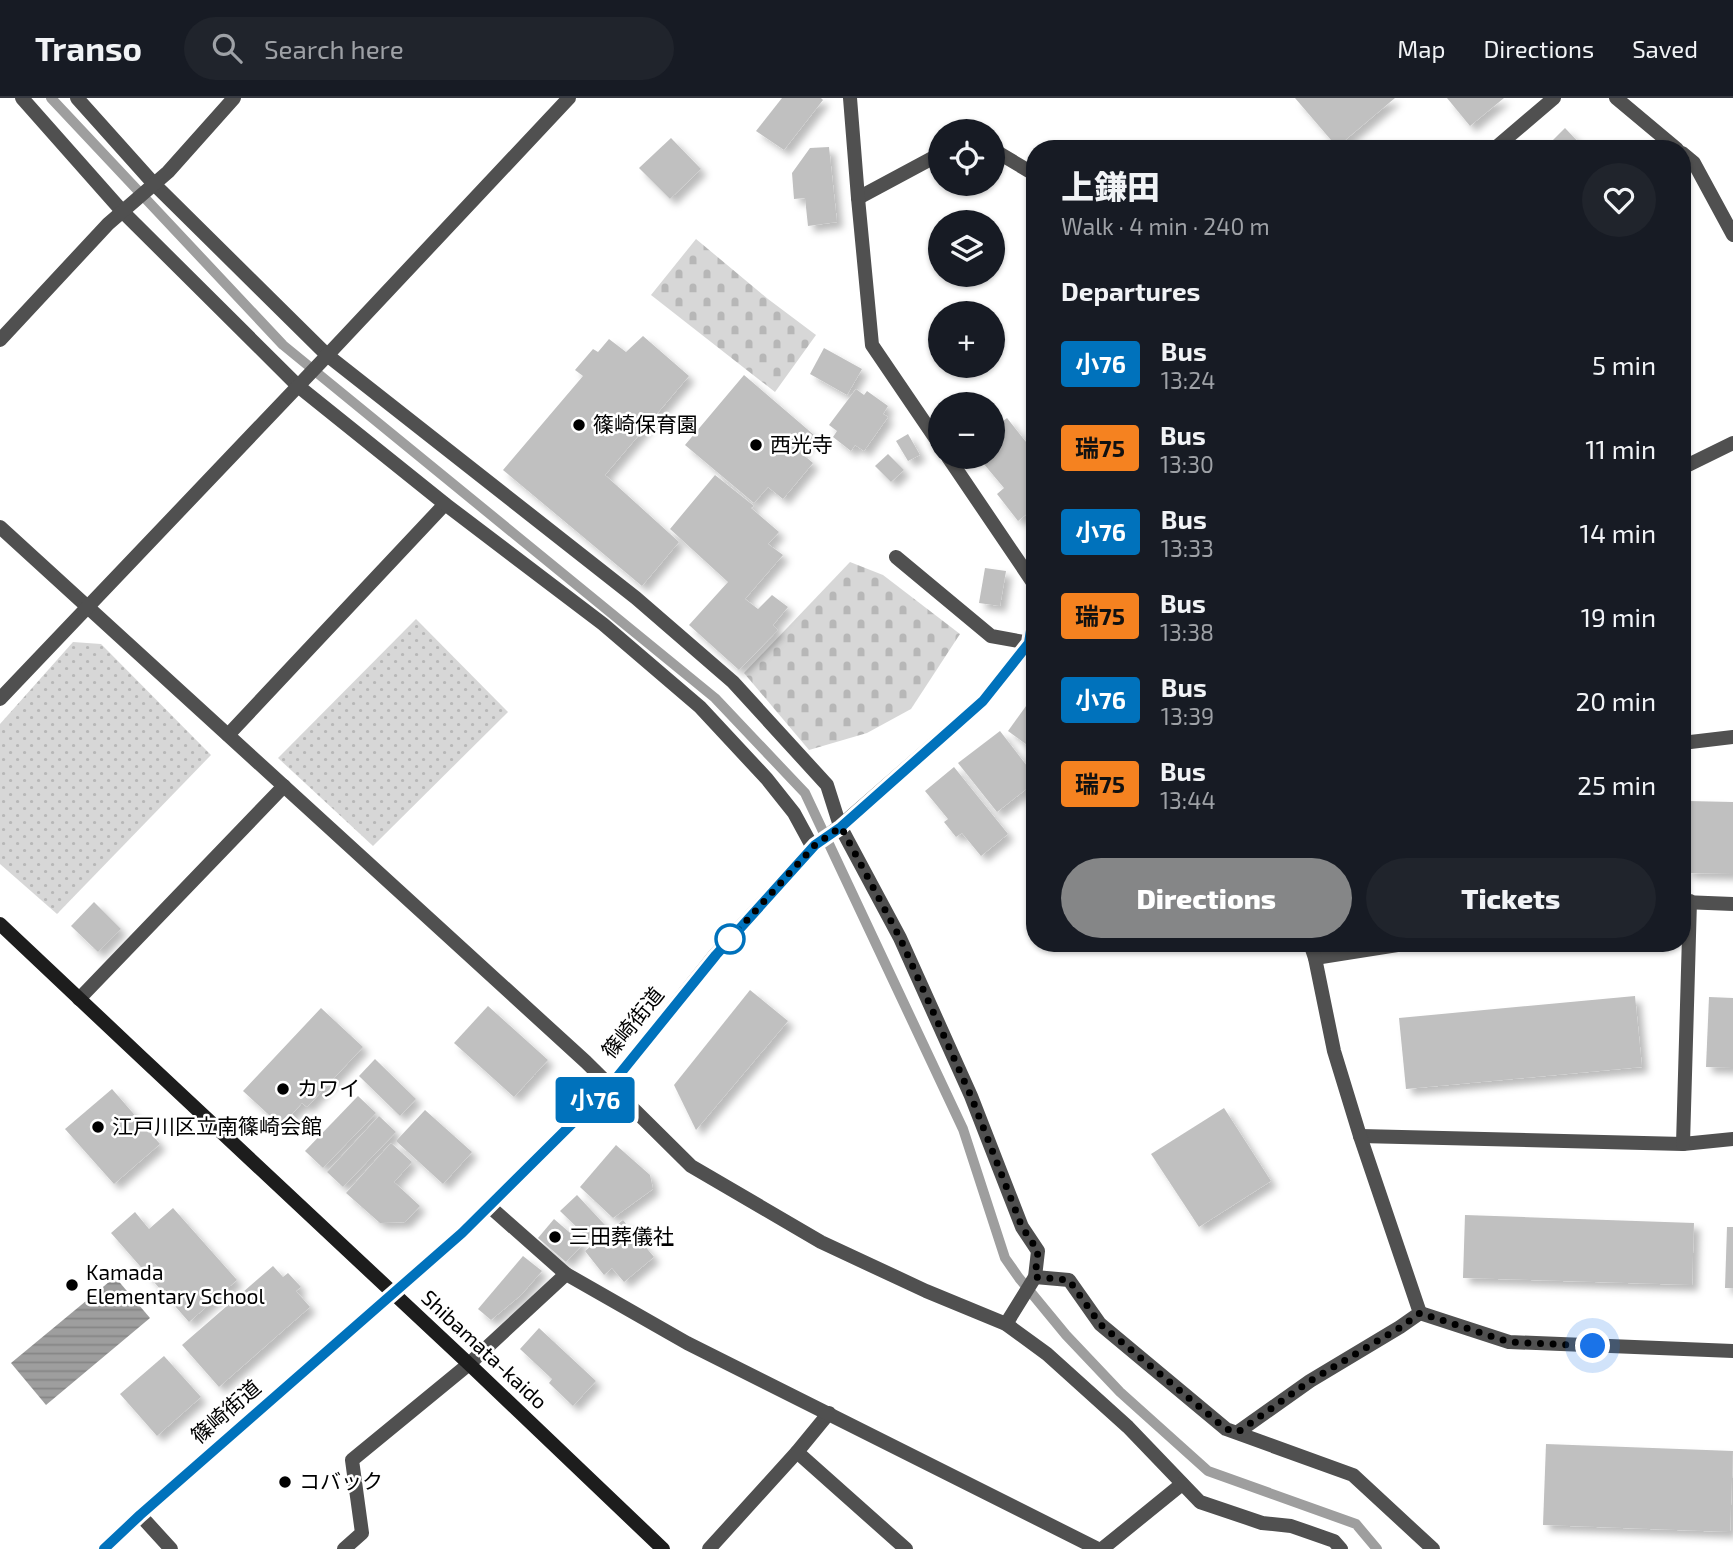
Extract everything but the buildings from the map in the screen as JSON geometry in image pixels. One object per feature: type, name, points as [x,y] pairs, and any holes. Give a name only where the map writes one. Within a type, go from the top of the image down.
[{"type":"main road","name":"Shibamata-kaido","points":[[0,923],[663,1549]]},
{"type":"street","points":[[22,98],[125,209],[300,383],[444,504],[603,624],[700,707],[767,779],[798,819],[814,847]]},
{"type":"street","points":[[77,98],[151,186],[324,358],[636,598],[733,682],[827,785],[836,829],[900,938],[971,1096],[1022,1227],[1038,1251],[1035,1277],[1006,1324]]},
{"type":"street","points":[[0,340],[108,224],[168,172],[234,98]]},
{"type":"street","points":[[0,699],[569,98]]},
{"type":"street","points":[[850,98],[872,345],[928,427]]},
{"type":"street","points":[[1505,140],[1554,98]]},
{"type":"street","points":[[1616,98],[1666,140]]},
{"type":"street","points":[[1005,157],[1026,169]]},
{"type":"street","points":[[858,198],[928,160]]},
{"type":"street","points":[[1691,160],[1733,235]]},
{"type":"street","points":[[1691,464],[1733,443]]},
{"type":"street","points":[[956,469],[1026,572]]},
{"type":"street","points":[[228,735],[444,504]]},
{"type":"street","points":[[0,527],[610,1086],[691,1166],[821,1242],[926,1291],[1006,1324],[1046,1354],[1128,1427],[1200,1502],[1262,1522],[1291,1526],[1334,1541],[1342,1549]]},
{"type":"street","points":[[896,557],[991,636],[1026,643]]},
{"type":"street","name":"篠崎街道","points":[[104,1549],[462,1233],[610,1086],[716,955],[814,847],[983,701],[1026,651]]},
{"type":"street","points":[[1691,742],[1733,737]]},
{"type":"street","points":[[79,999],[284,786]]},
{"type":"street","points":[[1691,902],[1733,904]]},
{"type":"street","points":[[1312,952],[1334,1051],[1420,1313]]},
{"type":"street","points":[[1683,1144],[1685,952]]},
{"type":"street","points":[[1360,1136],[1683,1144],[1733,1139]]},
{"type":"street","points":[[489,1206],[566,1273],[687,1343],[1100,1549],[1182,1484]]},
{"type":"street","points":[[344,1549],[362,1533],[352,1460],[469,1364],[566,1273]]},
{"type":"street","points":[[1035,1277],[1069,1280],[1100,1324],[1226,1429],[1353,1475],[1433,1549]]},
{"type":"street","points":[[1238,1432],[1310,1381],[1420,1313]]},
{"type":"street","points":[[1420,1313],[1509,1342],[1733,1351]]},
{"type":"street","points":[[709,1549],[829,1413]]},
{"type":"street","points":[[797,1452],[906,1549]]},
{"type":"street","points":[[140,1515],[171,1549]]},
{"type":"green space","points":[[696,239],[816,335],[775,392],[651,295]]},
{"type":"green space","points":[[850,562],[883,575],[960,634],[911,709],[867,733],[809,750],[744,673]]},
{"type":"green space","points":[[416,619],[508,712],[373,846],[278,758]]},
{"type":"green space","points":[[73,642],[101,644],[211,755],[57,914],[0,864],[0,724]]},
{"type":"shaded area","points":[[115,1277],[150,1318],[46,1405],[11,1363]]},
{"type":"waterway","points":[[51,98],[283,345],[715,698],[805,793],[963,1129],[1005,1258],[1019,1278],[1066,1335],[1120,1392],[1208,1471],[1356,1524],[1377,1549]]},
{"type":"bus line","name":"小76","points":[[104,1549],[462,1233],[610,1086],[716,955],[815,845],[841,827],[983,701],[1026,647]]},
{"type":"place","name":"篠崎保育園","points":[[579,425]]},
{"type":"place","name":"西光寺","points":[[756,445]]},
{"type":"place","name":"カワイ","points":[[283,1089]]},
{"type":"place","name":"江戸川区立南篠崎会館","points":[[98,1127]]},
{"type":"place","name":"三田葬儀社","points":[[555,1237]]},
{"type":"place","name":"Kamada Elementary School","points":[[72,1285]]},
{"type":"place","name":"コバック","points":[[285,1482]]},
{"type":"route","points":[[730,939],[815,845],[841,827],[900,938],[971,1096],[1022,1227],[1038,1251],[1035,1277],[1069,1280],[1100,1324],[1226,1429],[1238,1432],[1310,1381],[1420,1313],[1509,1342],[1593,1346]]}]
